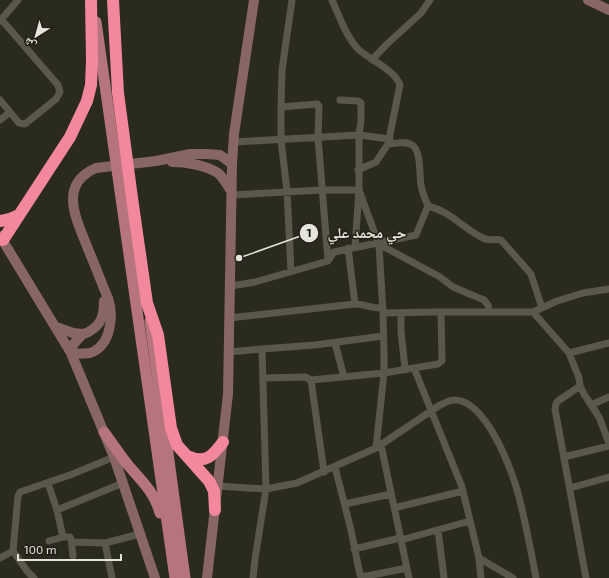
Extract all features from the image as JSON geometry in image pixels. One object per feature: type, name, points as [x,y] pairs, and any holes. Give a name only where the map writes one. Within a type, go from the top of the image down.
[{"type":"highway","points":[[1,238],[19,215],[70,137],[87,101],[91,85],[92,60],[91,0]]},
{"type":"highway","points":[[113,0],[118,94],[132,198],[147,303],[158,335],[171,428],[177,445],[210,481],[214,491],[215,510]]},
{"type":"highway","points":[[0,221],[19,215]]},
{"type":"highway","points":[[185,455],[195,460],[202,460],[216,452],[223,442]]},
{"type":"main road","points":[[91,0],[98,36],[175,578]]},
{"type":"main road","points":[[207,578],[228,394],[232,165],[234,138],[254,0]]},
{"type":"main road","points":[[588,0],[609,10]]},
{"type":"main road","points":[[206,154],[223,149],[234,138]]},
{"type":"main road","points":[[70,351],[89,353],[96,349],[107,335],[110,326],[111,308],[74,214],[73,194],[78,182],[87,172],[96,168],[156,161],[190,154],[220,155],[232,165]]},
{"type":"main road","points":[[156,161],[187,163],[208,168],[221,168],[232,165]]},
{"type":"main road","points":[[208,168],[221,176],[232,193]]},
{"type":"main road","points":[[1,238],[70,351],[114,457],[140,534],[152,578]]},
{"type":"main road","points":[[56,327],[73,333],[83,334],[99,324],[104,311],[104,289]]},
{"type":"main road","points":[[147,303],[185,578]]},
{"type":"main road","points":[[70,351],[83,334]]},
{"type":"main road","points":[[104,432],[147,486],[157,502],[170,550]]},
{"type":"street","points":[[0,100],[19,123],[25,124],[59,96],[60,88],[1,20],[18,0]]},
{"type":"street","points":[[291,271],[287,191],[281,140],[280,107],[283,64],[292,0]]},
{"type":"street","points":[[332,0],[348,35],[357,48],[394,75],[400,84],[389,141],[376,162],[358,170]]},
{"type":"street","points":[[372,60],[421,13],[430,0]]},
{"type":"street","points":[[340,100],[358,101],[361,103],[358,170],[359,190],[351,247],[355,304]]},
{"type":"street","points":[[280,107],[318,105],[318,137],[328,261]]},
{"type":"street","points":[[0,120],[10,112]]},
{"type":"street","points":[[231,286],[255,282],[328,261],[334,252],[351,247],[379,244],[416,235],[428,206],[421,188],[420,167],[417,153],[414,146],[408,143],[359,135],[281,140],[234,138]]},
{"type":"street","points":[[232,193],[359,190]]},
{"type":"street","points":[[359,190],[379,244],[383,311],[384,373],[379,447],[391,494],[409,578]]},
{"type":"street","points":[[428,206],[446,212],[485,240],[501,240],[531,274],[542,308]]},
{"type":"street","points":[[379,244],[440,277],[452,287],[484,300],[488,305],[489,312]]},
{"type":"street","points":[[229,318],[355,304],[364,305],[383,311],[400,313],[533,312],[557,301],[583,293],[609,289]]},
{"type":"street","points":[[263,378],[305,377],[311,380],[384,373],[405,368],[438,364],[442,361],[443,353],[441,312]]},
{"type":"street","points":[[533,312],[569,353],[579,378],[580,386],[599,417],[609,445],[564,457]]},
{"type":"street","points":[[400,313],[405,368]]},
{"type":"street","points":[[229,352],[335,343],[383,336]]},
{"type":"street","points":[[335,343],[344,377]]},
{"type":"street","points":[[569,353],[609,344]]},
{"type":"street","points":[[253,578],[266,489],[262,349]]},
{"type":"street","points":[[414,368],[463,491],[479,558],[481,578]]},
{"type":"street","points":[[311,380],[324,472]]},
{"type":"street","points":[[580,386],[558,401],[555,409],[586,578]]},
{"type":"street","points":[[591,405],[609,397]]},
{"type":"street","points":[[217,486],[266,489],[297,483],[379,447],[431,410],[448,401],[456,400],[466,403],[474,408],[491,428],[500,446],[519,495],[536,578]]},
{"type":"street","points":[[34,578],[27,571],[13,551],[19,494],[22,491],[48,483],[114,457]]},
{"type":"street","points":[[335,467],[358,570],[362,576],[407,568]]},
{"type":"street","points":[[570,488],[609,477]]},
{"type":"street","points":[[48,483],[57,510],[63,537]]},
{"type":"street","points":[[57,510],[123,483]]},
{"type":"street","points":[[394,508],[463,491]]},
{"type":"street","points":[[344,504],[391,494]]},
{"type":"street","points":[[354,549],[470,522]]},
{"type":"street","points":[[438,530],[444,578]]},
{"type":"street","points":[[72,542],[105,543],[140,534]]},
{"type":"street","points":[[49,541],[63,537],[70,537],[73,556]]},
{"type":"street","points":[[105,543],[112,578]]},
{"type":"street","points":[[0,558],[13,551]]},
{"type":"street","points":[[479,558],[513,578]]},
{"type":"place","name":"حي محمد علي","points":[[239,258]]}]
